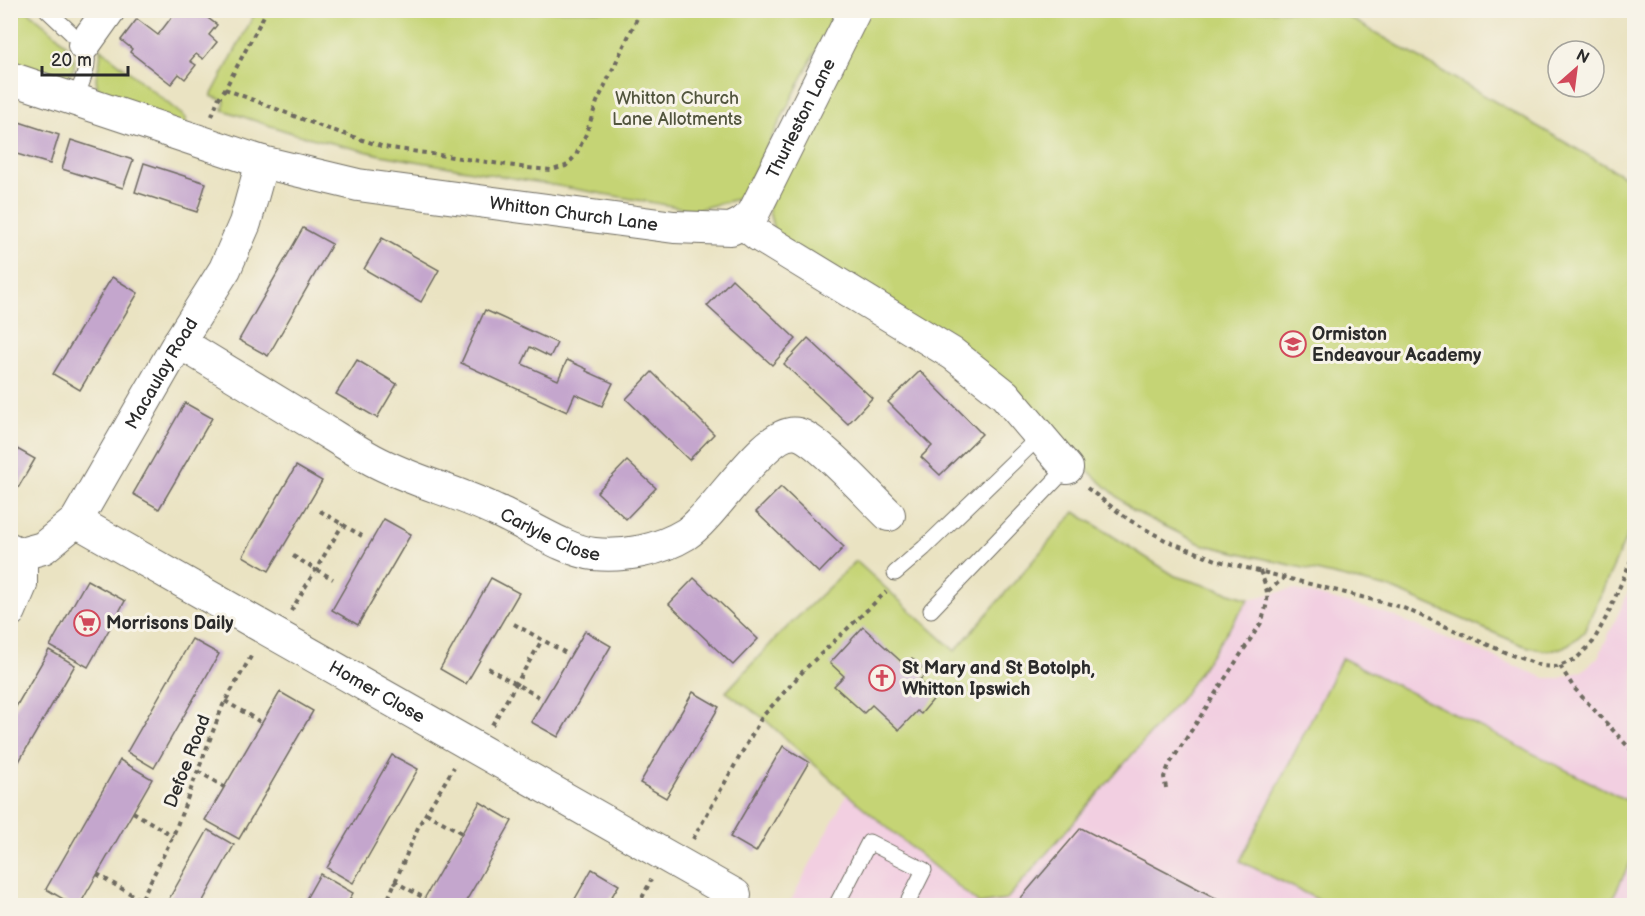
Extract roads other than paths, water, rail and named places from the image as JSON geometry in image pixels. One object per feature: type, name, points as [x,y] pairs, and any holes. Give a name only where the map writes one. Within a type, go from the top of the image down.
[{"type":"street","points":[[84,45],[109,10]]},
{"type":"street","name":"Thurleston Lane","points":[[743,223],[753,214],[855,10]]},
{"type":"street","name":"Whitton Church Lane","points":[[10,78],[262,162],[358,185],[674,227],[731,229],[743,223]]},
{"type":"street","name":"Macaulay Road","points":[[10,611],[21,585],[16,551],[43,548],[76,521],[229,260],[245,223],[262,162]]},
{"type":"street","points":[[743,223],[758,235],[953,354],[1005,395],[1067,468]]},
{"type":"street","name":"Carlyle Close","points":[[179,342],[373,460],[415,480],[495,509],[567,545],[592,554],[617,555],[644,551],[688,534],[708,515],[765,447],[780,436],[797,434],[813,441],[889,515]]},
{"type":"street","name":"Homer Close","points":[[76,521],[735,896]]},
{"type":"lane","points":[[47,10],[84,45],[88,52],[76,99]]},
{"type":"lane","points":[[895,573],[1039,437]]},
{"type":"lane","points":[[931,610],[1067,468]]},
{"type":"lane","points":[[836,906],[869,842],[924,870],[906,906]]},
{"type":"place","name":"Ormiston Endeavour Academy","points":[[1293,344]]},
{"type":"place","name":"Morrisons Daily","points":[[87,623]]},
{"type":"place","name":"St Mary and St Botolph, Whitton Ipswich","points":[[882,678]]},
{"type":"park label","name":"Whitton Church Lane Allotments","points":[[677,108]]}]
